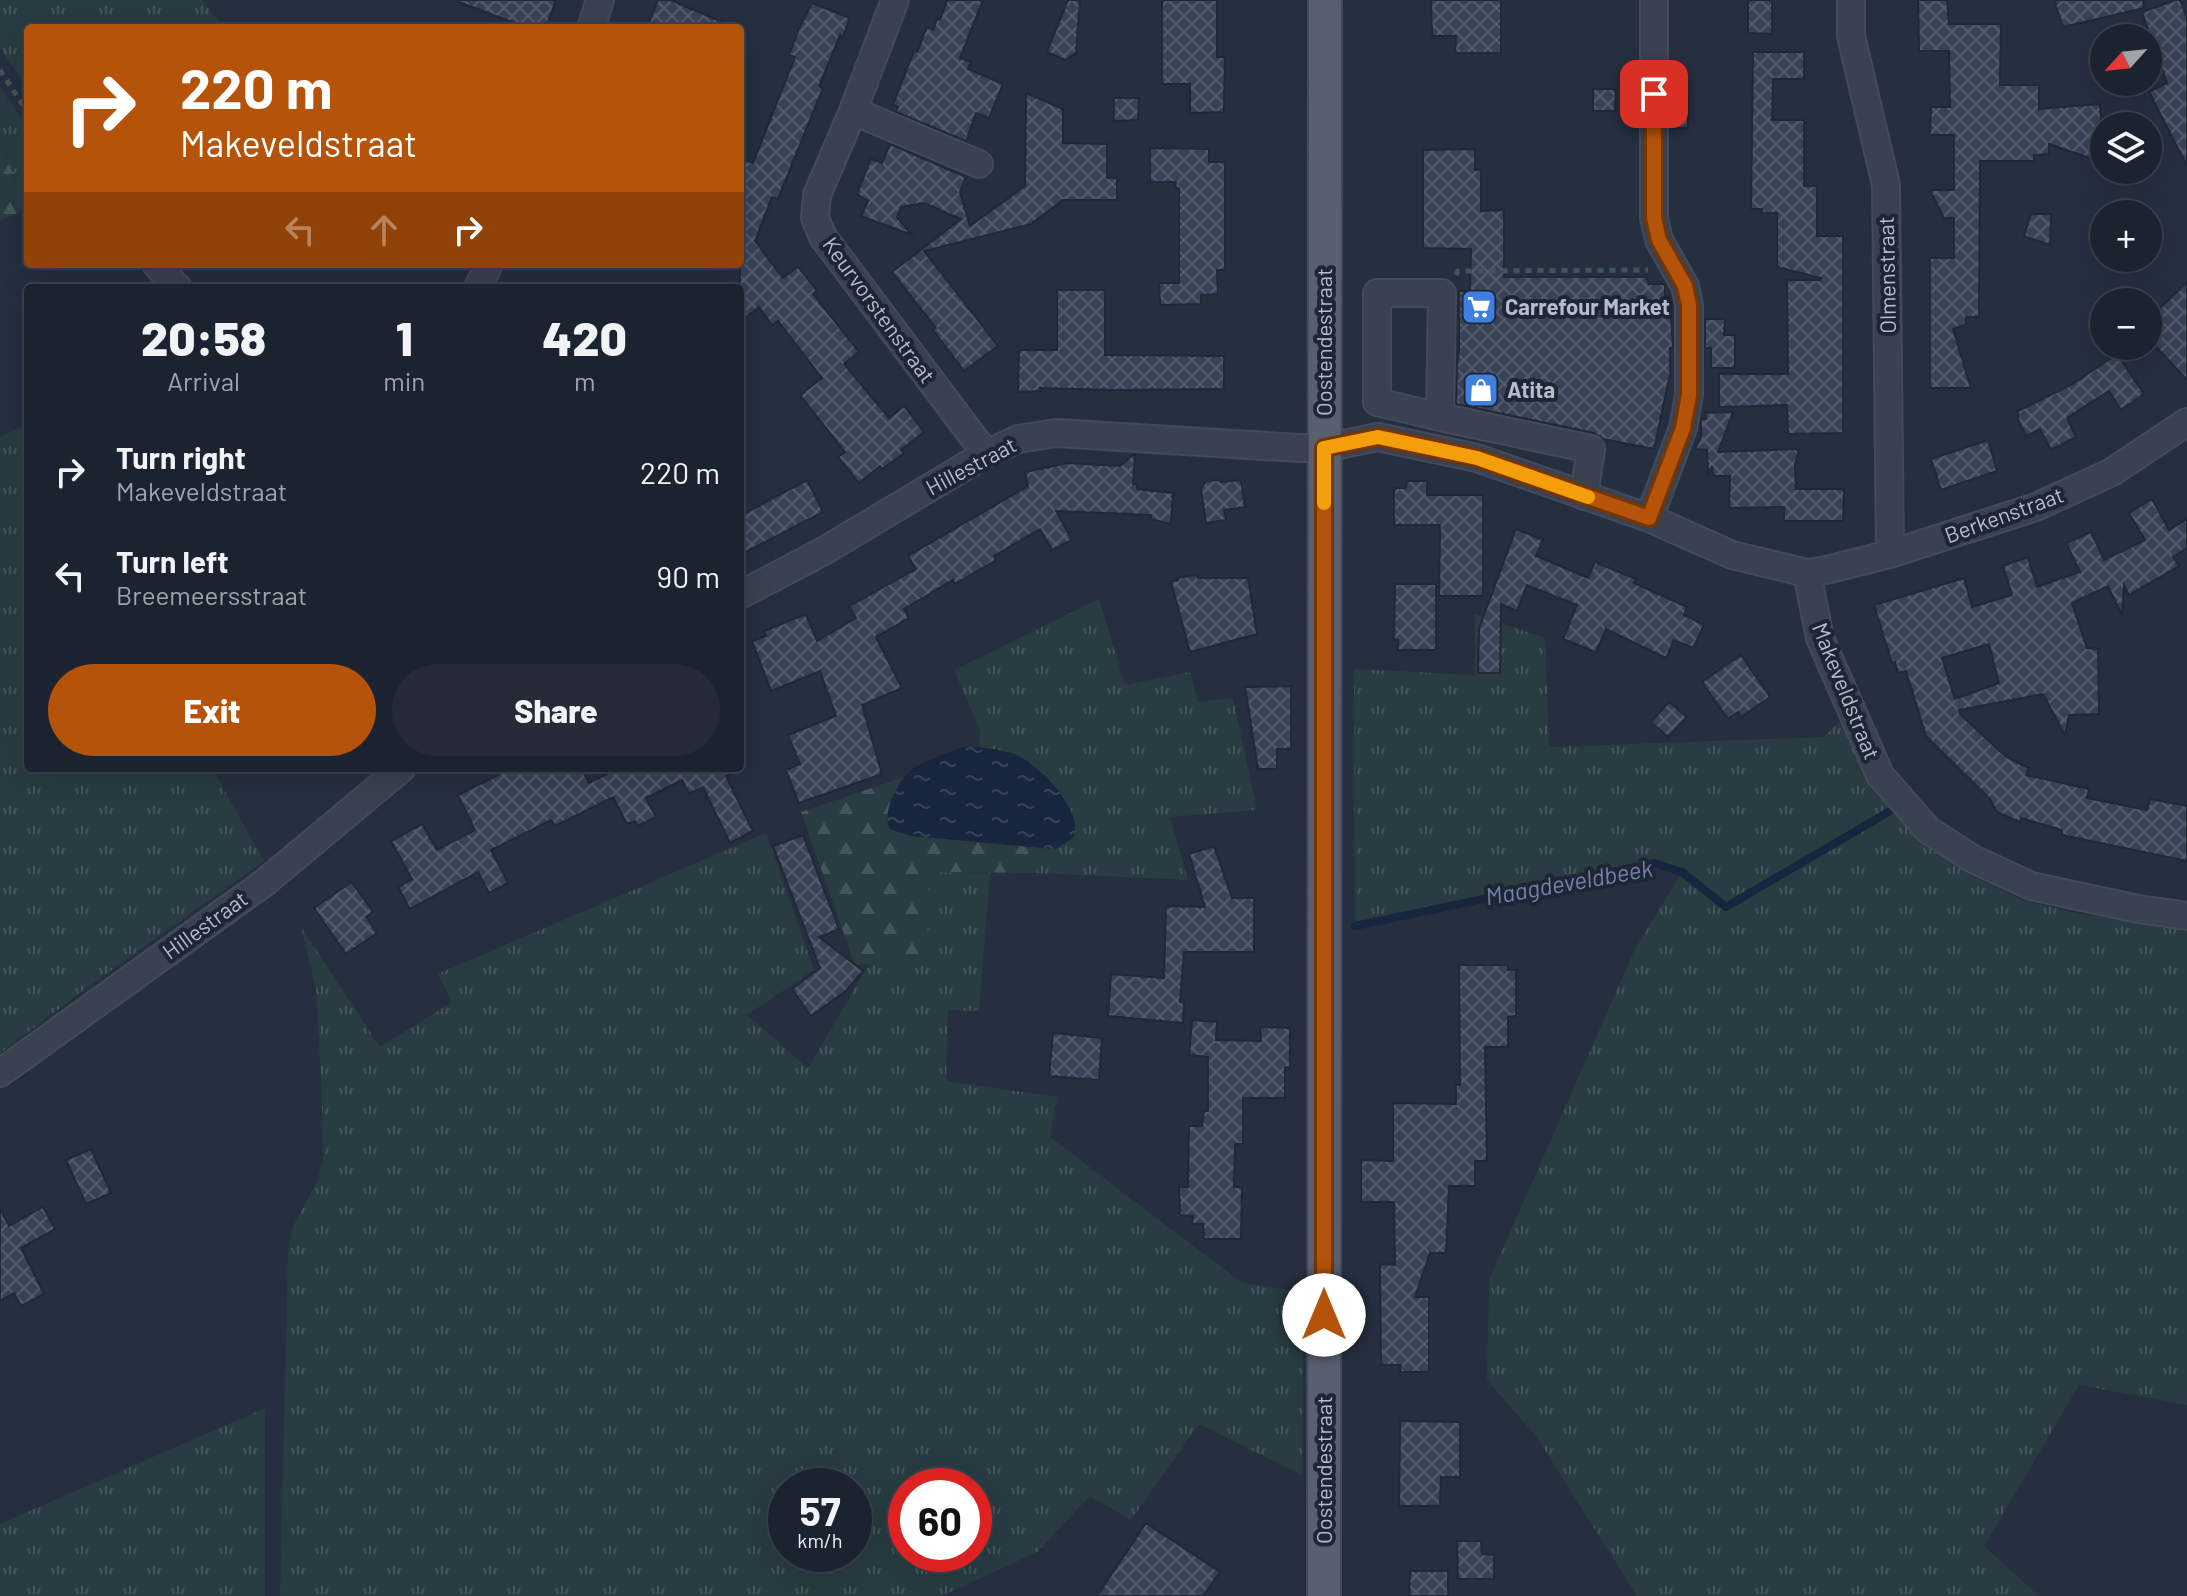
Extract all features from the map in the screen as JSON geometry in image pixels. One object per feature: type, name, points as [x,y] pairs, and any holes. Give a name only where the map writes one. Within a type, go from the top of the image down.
[{"type":"main road","name":"Oostendestraat","points":[[1324,1596],[1325,0]]},
{"type":"street","points":[[592,24],[600,0]]},
{"type":"street","name":"Keurvorstenstraat","points":[[895,0],[817,195],[815,218],[823,237],[986,454]]},
{"type":"street","points":[[1649,518],[1683,428],[1689,395],[1689,305],[1685,286],[1659,240],[1654,218],[1654,0]]},
{"type":"street","name":"Olmenstraat","points":[[1851,0],[1851,36],[1886,185],[1890,554]]},
{"type":"street","points":[[853,111],[979,164]]},
{"type":"street","points":[[160,268],[174,284]]},
{"type":"street","points":[[1440,417],[1442,293],[1377,293],[1377,402],[1440,417],[1591,449],[1584,496]]},
{"type":"street","name":"Berkenstraat","points":[[1807,573],[1890,554],[2036,507],[2112,472],[2187,422]]},
{"type":"street","name":"Hillestraat","points":[[744,593],[822,552],[986,454],[1018,439],[1056,433],[1324,448]]},
{"type":"street","points":[[1324,448],[1378,437],[1477,458],[1649,518],[1732,555],[1807,573]]},
{"type":"street","name":"Makeveldstraat","points":[[1807,573],[1820,638],[1880,775],[1928,830],[1973,859],[2031,886],[2187,916]]},
{"type":"street","name":"Hillestraat","points":[[0,1073],[264,883],[397,772]]},
{"type":"path","points":[[0,70],[24,107]]},
{"type":"path","points":[[1442,293],[1458,271],[1634,269],[1677,272]]},
{"type":"green space","points":[[0,0],[202,0],[221,24],[24,24],[24,83],[0,49]]},
{"type":"green space","points":[[0,87],[24,122],[24,197],[0,145]]},
{"type":"green space","points":[[0,145],[24,197],[24,210],[0,221]]},
{"type":"green space","points":[[24,426],[24,772],[214,772],[264,861],[0,1053],[0,437]]},
{"type":"green space","points":[[1099,599],[1125,685],[1190,672],[1198,702],[1233,698],[1257,810],[1170,817],[1188,880],[1036,873],[1040,848],[1056,849],[1048,778],[1015,754],[979,747],[980,730],[954,670]]},
{"type":"green space","points":[[1475,614],[1545,638],[1549,747],[1823,737],[1842,720],[1890,811],[1936,851],[1972,876],[2022,900],[2076,913],[2187,930],[2187,1405],[2079,1385],[1984,1546],[2039,1596],[1637,1596],[1536,1436],[1487,1380],[1489,1280],[1635,949],[1682,872],[1654,863],[1355,926],[1354,669],[1475,675]]},
{"type":"green space","points":[[904,777],[899,783],[912,836],[1040,848],[1036,873],[928,872],[927,960],[855,965],[801,812]]},
{"type":"green space","points":[[766,833],[814,970],[747,1015],[808,1068],[869,964],[927,960],[928,872],[990,873],[979,1011],[948,1010],[946,1081],[1057,1097],[1050,1137],[1242,1283],[1303,1292],[1302,1475],[1199,1424],[1131,1520],[1090,1496],[1037,1552],[942,1596],[280,1596],[288,1253],[292,1228],[317,1182],[323,1160],[316,989],[301,927],[380,1047],[452,1002],[438,974]]},
{"type":"green space","points":[[265,1408],[265,1596],[0,1596],[0,1524]]},
{"type":"water","points":[[963,747],[1008,752],[1032,765],[1052,783],[1067,804],[1075,824],[1074,837],[1056,849],[912,836],[889,829],[889,806],[907,774],[933,758]]},
{"type":"building","points":[[556,0],[547,24],[517,24],[459,2]]},
{"type":"building","points":[[658,0],[670,0],[727,24],[649,24]]},
{"type":"building","points":[[947,0],[983,0],[960,58],[971,62],[968,69],[1003,84],[989,118],[976,113],[966,141],[896,112],[898,107],[893,105],[914,51],[917,52],[927,27],[933,30],[937,19],[940,20]]},
{"type":"building","points":[[1068,0],[1080,0],[1076,53],[1065,60],[1047,52]]},
{"type":"building","points":[[1162,0],[1217,0],[1217,57],[1225,57],[1224,112],[1190,113],[1190,84],[1162,84]]},
{"type":"building","points":[[1431,0],[1501,0],[1501,53],[1455,53],[1456,36],[1432,36]]},
{"type":"building","points":[[1748,0],[1772,0],[1772,34],[1748,33]]},
{"type":"building","points":[[1918,0],[1947,0],[1949,24],[2001,24],[2000,85],[2039,85],[2039,109],[2100,104],[2101,112],[2090,112],[2090,158],[2049,144],[2049,154],[2034,155],[2034,161],[1980,161],[1979,317],[1966,317],[1966,324],[1953,329],[1971,388],[1930,388],[1930,258],[1954,258],[1954,218],[1944,218],[1930,190],[1954,190],[1954,135],[1930,135],[1931,107],[1950,107],[1949,51],[1919,51]]},
{"type":"building","points":[[2054,0],[2143,0],[2144,8],[2063,27]]},
{"type":"building","points":[[2180,0],[2187,18],[2187,166],[2162,112],[2151,96],[2162,96],[2162,86],[2167,83],[2162,69],[2162,24],[2146,24],[2142,12]]},
{"type":"building","points":[[812,3],[850,18],[819,86],[823,88],[778,199],[772,197],[755,241],[783,278],[798,267],[817,291],[813,294],[859,352],[844,364],[889,418],[904,406],[924,432],[901,450],[904,453],[882,469],[880,466],[859,483],[838,457],[845,452],[800,395],[822,378],[778,321],[772,325],[759,307],[744,319],[744,284],[740,284],[740,268],[744,268],[744,160],[753,163],[795,57],[789,55]]},
{"type":"building","points":[[1753,52],[1804,52],[1804,79],[1773,79],[1772,120],[1804,120],[1804,186],[1817,186],[1817,236],[1843,236],[1843,433],[1788,434],[1787,405],[1719,407],[1719,374],[1788,374],[1787,280],[1821,280],[1777,267],[1777,213],[1751,209]]},
{"type":"building","points":[[1593,89],[1616,89],[1615,111],[1593,111]]},
{"type":"building","points":[[1026,93],[1063,109],[1063,143],[1107,144],[1107,178],[1117,178],[1117,200],[1063,200],[1031,224],[924,251],[998,346],[964,371],[933,330],[936,328],[892,272],[961,219],[924,203],[901,207],[897,217],[912,235],[861,216],[868,201],[857,194],[871,159],[882,163],[890,144],[966,177],[960,192],[970,226],[1025,186]]},
{"type":"building","points":[[1670,95],[1688,95],[1688,128],[1670,128]]},
{"type":"building","points":[[1114,98],[1139,98],[1138,120],[1114,121]]},
{"type":"building","points":[[1150,148],[1209,149],[1209,162],[1225,162],[1225,270],[1217,270],[1218,294],[1201,295],[1201,304],[1160,305],[1159,283],[1179,283],[1179,188],[1175,188],[1176,182],[1150,182]]},
{"type":"building","points":[[1475,149],[1475,170],[1481,170],[1481,211],[1504,210],[1504,277],[1646,277],[1649,284],[1665,284],[1665,296],[1670,296],[1673,348],[1670,348],[1670,374],[1654,449],[1456,404],[1459,291],[1470,291],[1471,249],[1423,248],[1423,150]]},
{"type":"building","points":[[2031,214],[2051,214],[2050,245],[2024,236]]},
{"type":"building","points":[[2187,282],[2187,380],[2162,353],[2162,306]]},
{"type":"building","points":[[1057,290],[1105,290],[1105,355],[1224,356],[1224,389],[1040,388],[1041,391],[1018,392],[1019,350],[1057,350]]},
{"type":"building","points":[[1705,319],[1725,319],[1724,335],[1735,335],[1735,368],[1711,368],[1711,348],[1705,348]]},
{"type":"building","points":[[2108,360],[2121,360],[2144,394],[2121,410],[2109,391],[2067,418],[2076,437],[2051,450],[2040,429],[2026,436],[2018,419],[2018,411],[2073,384]]},
{"type":"building","points":[[1733,412],[1718,452],[1799,449],[1795,464],[1796,489],[1844,489],[1843,521],[1784,521],[1784,507],[1729,508],[1730,476],[1713,476],[1712,466],[1708,476],[1707,450],[1695,449],[1701,437],[1701,419],[1706,419],[1705,413]]},
{"type":"building","points":[[1988,440],[1997,471],[1941,490],[1931,459]]},
{"type":"building","points":[[1134,454],[1133,484],[1137,484],[1137,489],[1173,493],[1171,524],[1151,519],[1151,515],[1056,511],[1072,540],[1052,550],[1040,529],[994,556],[996,560],[955,584],[953,580],[904,609],[909,618],[876,637],[902,688],[862,705],[882,774],[799,803],[786,770],[800,764],[788,735],[836,716],[820,671],[771,691],[752,641],[766,636],[764,631],[806,614],[817,641],[856,618],[849,606],[916,569],[908,556],[1028,486],[1025,472],[1068,463],[1120,466]]},
{"type":"building","points":[[807,480],[823,512],[744,553],[744,514]]},
{"type":"building","points":[[1241,480],[1245,507],[1224,510],[1226,520],[1206,523],[1201,489],[1206,481]]},
{"type":"building","points":[[1407,481],[1427,481],[1427,495],[1483,495],[1483,596],[1439,596],[1440,525],[1394,525],[1394,488],[1406,488]]},
{"type":"building","points":[[2152,499],[2169,530],[2187,519],[2187,548],[2173,557],[2179,566],[2129,595],[2124,585],[2122,615],[2108,586],[2072,603],[2087,648],[2098,649],[2099,714],[2069,715],[2065,735],[2043,694],[1959,710],[2006,757],[2029,768],[2026,775],[2089,789],[2087,798],[2147,810],[2150,799],[2187,806],[2187,861],[2062,835],[2062,830],[2021,818],[2020,822],[1997,812],[1990,799],[1926,736],[1906,671],[1898,673],[1895,662],[1892,663],[1874,605],[1964,578],[1972,607],[2012,595],[2003,566],[2028,557],[2037,587],[2080,572],[2066,543],[2091,532],[2104,560],[2145,540],[2129,513]],"holes":[[[1989,644],[1999,683],[1955,699],[1942,658]]]},
{"type":"building","points":[[1516,529],[1543,540],[1536,556],[1588,578],[1595,562],[1636,579],[1634,583],[1687,607],[1684,615],[1704,625],[1693,648],[1674,640],[1666,658],[1606,629],[1596,652],[1563,639],[1577,605],[1527,585],[1517,611],[1501,604],[1500,673],[1478,673],[1479,628]]},
{"type":"building","points":[[1197,575],[1198,578],[1248,578],[1257,634],[1190,652],[1171,582]]},
{"type":"building","points":[[1395,584],[1436,584],[1436,650],[1398,650],[1398,640],[1394,640]]},
{"type":"building","points":[[1741,655],[1770,697],[1741,717],[1738,712],[1728,719],[1702,682]]},
{"type":"building","points":[[1291,686],[1291,749],[1277,749],[1277,769],[1258,769],[1245,687]]},
{"type":"building","points":[[1669,702],[1687,717],[1668,737],[1651,722]]},
{"type":"building","points":[[504,772],[583,772],[589,783],[611,772],[734,772],[726,776],[753,831],[730,843],[703,787],[689,794],[682,780],[646,798],[656,817],[638,826],[635,821],[627,824],[613,797],[555,826],[551,820],[491,850],[508,883],[489,893],[478,872],[410,909],[398,887],[412,879],[391,841],[422,824],[437,850],[475,830],[458,795]]},
{"type":"building","points":[[803,835],[839,929],[819,937],[863,971],[846,991],[811,1016],[792,989],[820,968],[773,846]]},
{"type":"building","points":[[1214,846],[1232,898],[1254,898],[1254,952],[1184,952],[1180,1002],[1184,1002],[1183,1023],[1108,1016],[1111,974],[1164,978],[1166,906],[1205,907],[1189,854]]},
{"type":"building","points":[[352,882],[373,912],[366,917],[377,933],[346,954],[314,908]]},
{"type":"building","points":[[1459,965],[1508,965],[1508,970],[1516,970],[1516,1016],[1508,1017],[1508,1047],[1485,1047],[1487,1161],[1475,1161],[1475,1186],[1449,1186],[1446,1253],[1430,1253],[1415,1297],[1429,1297],[1429,1372],[1400,1372],[1401,1365],[1381,1365],[1380,1264],[1395,1265],[1394,1202],[1361,1202],[1361,1160],[1393,1161],[1393,1103],[1456,1104],[1456,1085],[1460,1085]]},
{"type":"building","points":[[1192,1020],[1217,1022],[1216,1040],[1261,1041],[1260,1027],[1290,1028],[1290,1068],[1285,1067],[1285,1098],[1243,1098],[1243,1144],[1235,1144],[1234,1187],[1242,1187],[1241,1239],[1204,1239],[1203,1224],[1192,1224],[1193,1216],[1180,1215],[1179,1187],[1188,1187],[1189,1126],[1202,1126],[1204,1111],[1208,1111],[1208,1057],[1189,1055]]},
{"type":"building","points":[[1053,1033],[1102,1038],[1099,1080],[1049,1076]]},
{"type":"building","points":[[91,1149],[111,1193],[86,1204],[66,1160]]},
{"type":"building","points":[[43,1207],[55,1229],[21,1248],[44,1294],[21,1306],[14,1293],[0,1301],[0,1209],[9,1226]]},
{"type":"building","points":[[1400,1421],[1460,1422],[1460,1477],[1441,1477],[1440,1506],[1399,1506]]},
{"type":"building","points":[[1146,1523],[1220,1572],[1203,1596],[1097,1596]]},
{"type":"building","points":[[1457,1541],[1481,1541],[1482,1554],[1494,1555],[1494,1579],[1458,1579]]},
{"type":"building","points":[[1410,1571],[1448,1571],[1448,1596],[1409,1596]]},
{"type":"waterway","name":"Maagdeveldbeek","points":[[1355,926],[1654,863],[1682,872],[1726,907],[1890,811]]},
{"type":"slow traffic","points":[[1324,503],[1324,448],[1378,437],[1477,458],[1588,497]]},
{"type":"place","name":"Carrefour Market","points":[[1479,307]]},
{"type":"place","name":"Atita","points":[[1481,390]]},
{"type":"route","points":[[1324,1315],[1324,448],[1378,437],[1477,458],[1649,518],[1683,428],[1689,395],[1689,305],[1685,286],[1659,240],[1654,218],[1654,94]]}]
